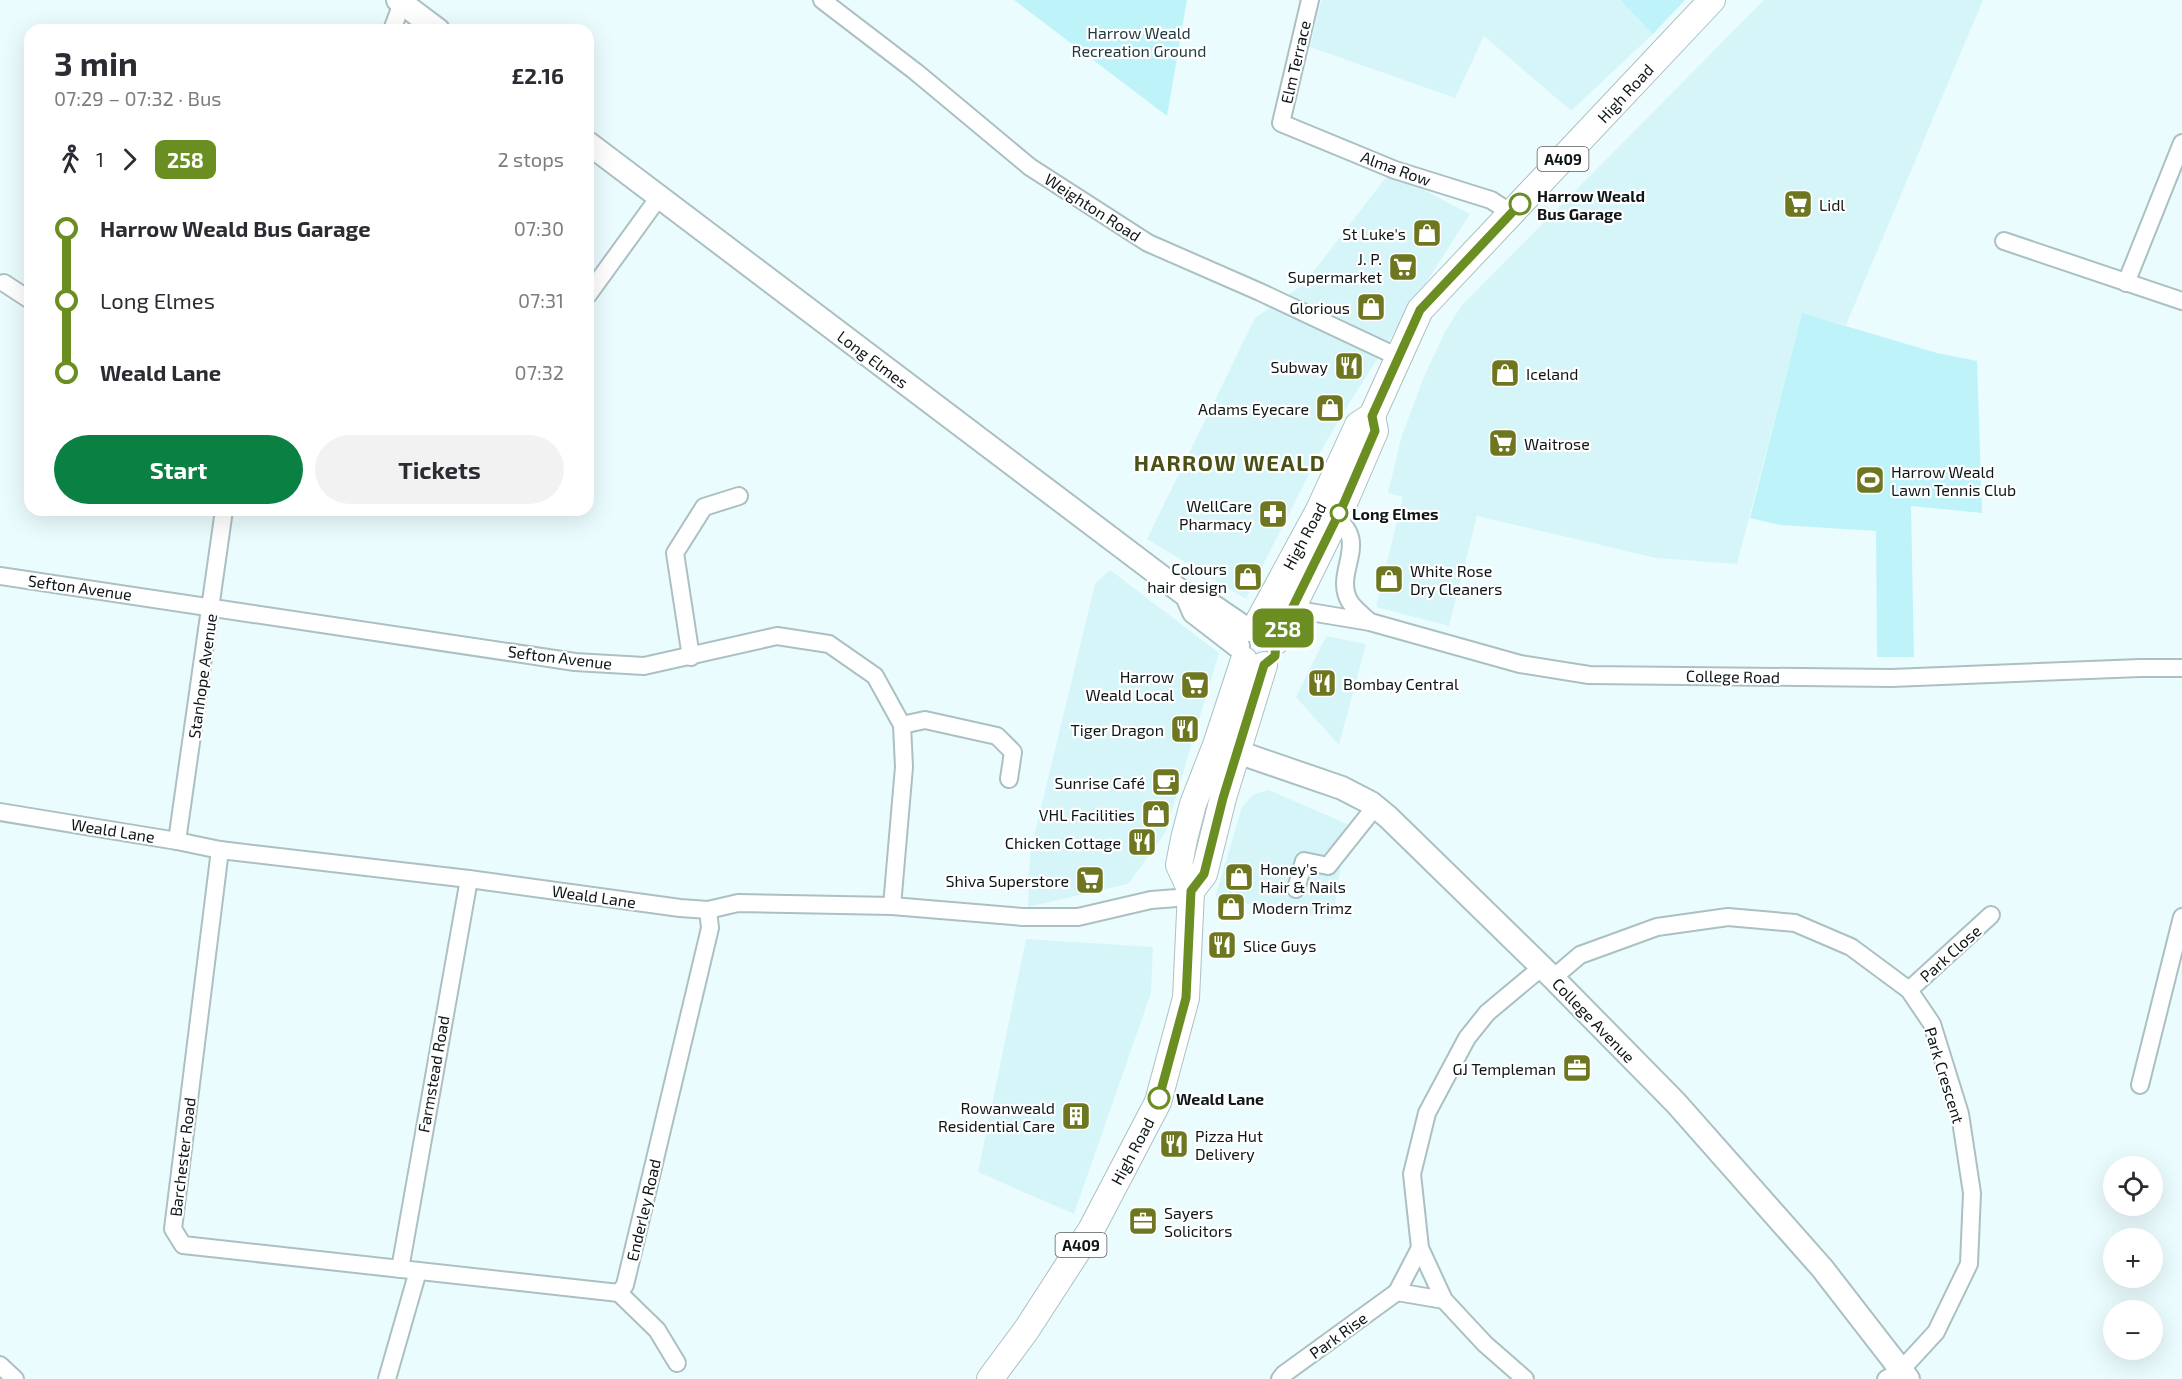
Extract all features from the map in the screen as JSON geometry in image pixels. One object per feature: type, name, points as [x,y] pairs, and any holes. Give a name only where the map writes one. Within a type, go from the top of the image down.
[{"type":"main road","name":"High Road","points":[[992,1379],[1091,1230],[1158,1102],[1186,998],[1191,894],[1179,866],[1193,804],[1227,748],[1250,646],[1375,431],[1372,416],[1420,310],[1712,0]]},
{"type":"main road","name":"High Road","points":[[1250,646],[1275,656],[1276,641],[1292,609],[1328,514]]},
{"type":"street","name":"Weighton Road","points":[[822,0],[916,72],[1030,167],[1148,243],[1260,292],[1398,357]]},
{"type":"street","name":"Elm Terrace","points":[[1281,123],[1310,0]]},
{"type":"street","points":[[394,24],[400,2],[430,24]]},
{"type":"street","name":"Alma Row","points":[[1281,123],[1395,170],[1491,200],[1511,213]]},
{"type":"street","points":[[2126,283],[2182,143]]},
{"type":"street","name":"Long Elmes","points":[[594,148],[1186,596],[1194,612],[1250,646]]},
{"type":"street","points":[[594,287],[659,197]]},
{"type":"street","points":[[2004,241],[2182,301]]},
{"type":"street","points":[[4,284],[24,296]]},
{"type":"street","points":[[691,657],[675,553],[704,507],[739,495]]},
{"type":"street","points":[[1328,514],[1346,529],[1352,542],[1345,587],[1350,603],[1370,622]]},
{"type":"street","name":"Stanhope Avenue","points":[[177,841],[223,516]]},
{"type":"street","name":"Sefton Avenue","points":[[0,576],[575,662],[644,666],[777,636],[829,644],[875,676],[902,725],[904,767],[892,906]]},
{"type":"street","name":"College Road","points":[[1292,609],[1370,622],[1520,664],[1589,675],[1892,678],[2182,668]]},
{"type":"street","points":[[902,725],[925,720],[997,736],[1013,752],[1010,778]]},
{"type":"street","name":"College Avenue","points":[[1227,748],[1342,788],[1388,817],[1548,973],[1676,1103],[1822,1268],[1898,1376]]},
{"type":"street","points":[[1296,889],[1304,861],[1328,866],[1375,807]]},
{"type":"street","name":"Weald Lane","points":[[0,812],[220,850],[708,910],[738,903],[892,906],[1023,917],[1078,917],[1152,900],[1191,894]]},
{"type":"street","name":"Barchester Road","points":[[220,850],[173,1230],[183,1245],[400,1269]]},
{"type":"street","name":"Farmstead Road","points":[[400,1269],[469,879]]},
{"type":"street","name":"Enderley Road","points":[[619,1293],[625,1285],[710,928],[708,910]]},
{"type":"street","name":"Park Close","points":[[1909,990],[1991,915]]},
{"type":"street","name":"Park Crescent","points":[[1525,1379],[1485,1344],[1444,1300],[1420,1248],[1412,1174],[1427,1113],[1467,1038],[1487,1012],[1580,955],[1657,927],[1728,917],[1795,923],[1851,947],[1909,990],[1932,1024],[1956,1103],[1972,1193],[1969,1264],[1936,1332],[1898,1376]]},
{"type":"street","points":[[2140,1085],[2182,917]]},
{"type":"street","name":"Park Rise","points":[[1280,1379],[1397,1292],[1420,1248]]},
{"type":"street","points":[[400,1269],[619,1293],[657,1330],[677,1363]]},
{"type":"street","points":[[387,1379],[418,1271]]},
{"type":"street","points":[[1397,1292],[1444,1300]]},
{"type":"street","points":[[0,1365],[15,1379]]},
{"type":"shaded area","points":[[1321,0],[1620,0],[1653,34],[1571,111],[1484,36],[1455,98],[1310,47]]},
{"type":"shaded area","points":[[1764,0],[1983,0],[1846,325],[1802,314],[1737,564],[1656,558],[1477,516],[1449,626],[1376,607],[1403,497],[1388,493],[1401,438],[1423,379],[1445,332],[1461,306]]},
{"type":"shaded area","points":[[1390,172],[1470,214],[1318,456],[1246,599],[1147,539],[1255,318],[1304,284]]},
{"type":"shaded area","points":[[1110,570],[1219,653],[1165,833],[1128,884],[1028,907],[1030,853],[1095,584]]},
{"type":"shaded area","points":[[1326,636],[1366,644],[1339,745],[1296,697]]},
{"type":"shaded area","points":[[1269,790],[1347,824],[1333,919],[1215,898],[1242,807],[1254,794]]},
{"type":"shaded area","points":[[1026,939],[1153,947],[1151,993],[1074,1214],[978,1172]]},
{"type":"green space","name":"Harrow Weald Recreation Ground","points":[[1014,0],[1187,0],[1167,116]]},
{"type":"green space","points":[[1620,0],[1685,0],[1653,34]]},
{"type":"green space","name":"Harrow Weald Lawn Tennis Club","points":[[1802,313],[1937,353],[1977,361],[1982,513],[1911,506],[1914,657],[1877,657],[1876,531],[1780,525],[1750,518]]},
{"type":"bus line","name":"258","points":[[1159,1098],[1186,998],[1191,891],[1204,874],[1223,798],[1264,665],[1271,662],[1275,656],[1276,641],[1344,503],[1375,431],[1372,416],[1420,310],[1520,204]]},
{"type":"place","name":"Harrow Weald Bus Garage","points":[[1520,204]]},
{"type":"place","name":"Lidl","points":[[1798,204]]},
{"type":"place","name":"St Luke's","points":[[1427,233]]},
{"type":"place","name":"J. P. Supermarket","points":[[1403,267]]},
{"type":"place","name":"Glorious","points":[[1371,307]]},
{"type":"place","name":"Subway","points":[[1349,366]]},
{"type":"place","name":"Iceland","points":[[1505,373]]},
{"type":"place","name":"Adams Eyecare","points":[[1330,408]]},
{"type":"place","name":"Waitrose","points":[[1503,443]]},
{"type":"place","name":"Harrow Weald Lawn Tennis Club","points":[[1870,480]]},
{"type":"place","name":"Long Elmes","points":[[1339,513]]},
{"type":"place","name":"WellCare Pharmacy","points":[[1273,514]]},
{"type":"place","name":"Colours hair design","points":[[1248,577]]},
{"type":"place","name":"White Rose Dry Cleaners","points":[[1389,579]]},
{"type":"place","name":"Bombay Central","points":[[1322,683]]},
{"type":"place","name":"Harrow Weald Local","points":[[1195,685]]},
{"type":"place","name":"Tiger Dragon","points":[[1185,729]]},
{"type":"place","name":"Sunrise Café","points":[[1166,782]]},
{"type":"place","name":"VHL Facilities","points":[[1156,814]]},
{"type":"place","name":"Chicken Cottage","points":[[1142,842]]},
{"type":"place","name":"Honey's Hair & Nails","points":[[1239,877]]},
{"type":"place","name":"Shiva Superstore","points":[[1090,880]]},
{"type":"place","name":"Modern Trimz","points":[[1231,907]]},
{"type":"place","name":"Slice Guys","points":[[1222,945]]},
{"type":"place","name":"GJ Templeman","points":[[1577,1068]]},
{"type":"place","name":"Weald Lane","points":[[1159,1098]]},
{"type":"place","name":"Rowanweald Residential Care","points":[[1076,1116]]},
{"type":"place","name":"Pizza Hut Delivery","points":[[1174,1144]]},
{"type":"place","name":"Sayers Solicitors","points":[[1143,1221]]},
{"type":"district","name":"HARROW WEALD","points":[[1230,462]]}]
